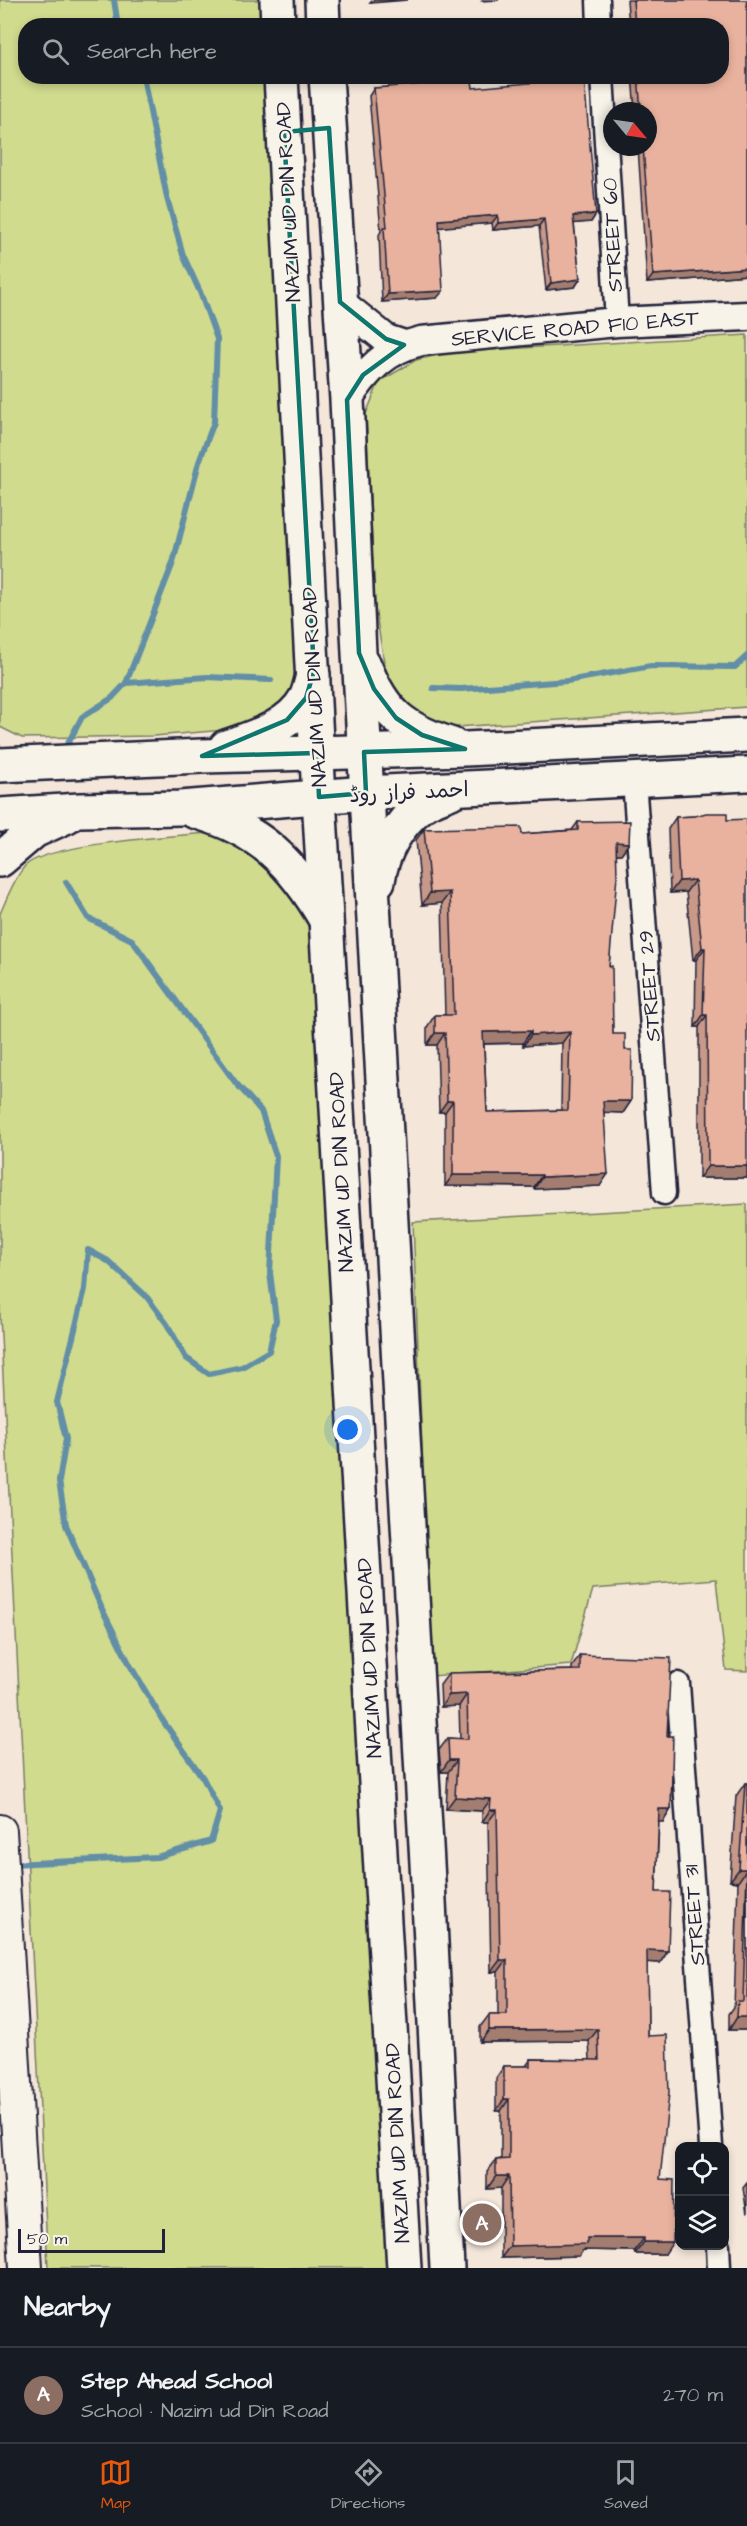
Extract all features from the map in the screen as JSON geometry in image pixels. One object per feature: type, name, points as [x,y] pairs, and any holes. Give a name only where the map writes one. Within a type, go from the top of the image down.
[{"type":"main road","points":[[277,0],[278,18]]},
{"type":"main road","points":[[322,0],[323,18]]},
{"type":"main road","name":"NAZIM UD DIN ROAD","points":[[281,84],[317,753],[404,2268]]},
{"type":"main road","name":"NAZIM UD DIN ROAD","points":[[326,84],[347,400],[358,652],[428,1869],[447,2268]]},
{"type":"main road","points":[[284,132],[329,128]]},
{"type":"main road","points":[[358,652],[374,689],[396,718],[422,735],[465,749]]},
{"type":"main road","points":[[202,756],[266,732],[287,720],[306,698],[314,671]]},
{"type":"main road","name":"احمد فراز روڈ","points":[[0,765],[202,756],[465,749],[747,735]]},
{"type":"main road","points":[[0,741],[17,749],[59,761]]},
{"type":"main road","name":"احمد فراز روڈ","points":[[0,815],[80,810],[180,808],[366,793],[747,774]]},
{"type":"main road","points":[[373,915],[380,866],[397,830],[423,804],[459,789]]},
{"type":"main road","points":[[180,808],[218,818],[252,835],[282,859],[307,888],[327,921]]},
{"type":"main road","points":[[0,860],[34,831],[80,810]]},
{"type":"main road","points":[[0,1831],[26,2268]]},
{"type":"street","points":[[598,0],[599,18]]},
{"type":"street","name":"STREET 60","points":[[602,84],[617,322]]},
{"type":"street","points":[[340,302],[359,320],[386,339],[404,345]]},
{"type":"street","name":"SERVICE ROAD F10 EAST","points":[[347,400],[363,375],[383,357],[404,345],[421,341],[617,322],[747,316]]},
{"type":"street","name":"STREET 29","points":[[634,780],[664,1193]]},
{"type":"street","name":"STREET 31","points":[[678,1684],[711,2142]]},
{"type":"street","points":[[718,2250],[719,2268]]},
{"type":"highlighted area","points":[[329,128],[340,302],[386,339],[404,345],[363,375],[347,400],[359,653],[374,689],[396,718],[422,735],[465,749],[364,752],[366,793],[319,797],[317,753],[202,756],[287,720],[306,698],[314,671],[284,132]]},
{"type":"green space","points":[[0,0],[264,0],[265,18],[18,18],[18,84],[269,84],[298,696],[285,707],[237,729],[154,736],[22,738],[0,727]]},
{"type":"green space","points":[[747,335],[747,707],[442,728],[404,715],[385,668],[375,608],[366,414],[379,382],[416,360],[451,352]]},
{"type":"green space","points":[[221,832],[282,867],[315,915],[388,2268],[48,2268],[0,1316],[0,914],[18,875],[26,865],[40,857],[119,841]]},
{"type":"green space","points":[[747,1204],[747,1671],[726,1670],[716,1579],[593,1589],[571,1665],[431,1676],[413,1222]]},
{"type":"building","points":[[633,0],[747,0],[747,268],[653,275],[644,156],[657,156],[657,102],[640,102],[639,84],[729,84],[729,18],[634,18]]},
{"type":"building","points":[[423,84],[472,84],[473,88],[517,84],[585,84],[596,214],[573,216],[580,279],[551,283],[544,219],[498,223],[498,215],[439,220],[443,291],[388,294],[384,227],[387,227],[374,88]]},
{"type":"building","points":[[727,813],[727,820],[747,819],[747,1166],[708,1166],[707,1015],[703,1015],[705,948],[702,948],[695,880],[679,881],[676,817]]},
{"type":"building","points":[[630,821],[629,843],[616,842],[617,876],[609,967],[612,966],[613,1034],[625,1034],[625,1050],[632,1050],[631,1101],[603,1101],[608,1174],[542,1177],[542,1175],[453,1175],[453,1101],[447,1101],[445,1033],[435,1033],[435,1015],[454,1015],[450,892],[430,893],[424,829],[521,827],[522,834],[578,830],[578,822]],"holes":[[[531,1031],[531,1035],[570,1032],[568,1110],[487,1112],[483,1032]]]},
{"type":"building","points":[[580,1655],[671,1658],[667,1736],[673,1736],[671,1809],[659,1809],[656,1892],[670,1892],[668,1951],[647,1950],[648,2036],[667,2035],[669,2093],[660,2179],[674,2180],[673,2242],[644,2242],[644,2238],[587,2238],[587,2244],[510,2246],[509,2176],[496,2176],[496,2160],[509,2159],[509,2099],[504,2099],[504,2066],[531,2066],[531,2059],[599,2060],[598,2029],[489,2030],[489,2015],[507,2015],[507,1960],[500,1960],[497,1810],[490,1810],[491,1799],[455,1797],[457,1760],[449,1760],[448,1738],[468,1739],[467,1694],[449,1695],[449,1673],[580,1670]]},
{"type":"building","points":[[745,1783],[747,1783],[747,1869],[739,1869]]},
{"type":"building","points":[[747,1870],[747,2017],[737,2017],[738,2001],[743,2001]]},
{"type":"waterway","points":[[114,0],[117,18]]},
{"type":"waterway","points":[[67,745],[82,717],[112,698],[126,683],[173,563],[199,462],[214,422],[217,339],[200,292],[183,255],[167,198],[145,84]]},
{"type":"waterway","points":[[433,688],[461,689],[567,681],[651,666],[735,667],[747,656]]},
{"type":"waterway","points":[[126,683],[207,677],[271,680]]},
{"type":"waterway","points":[[12,1864],[157,1857],[211,1841],[220,1811],[203,1778],[163,1721],[130,1665],[102,1609],[66,1525],[59,1481],[66,1439],[57,1402],[85,1289],[88,1250],[108,1261],[146,1296],[167,1324],[186,1358],[209,1374],[242,1367],[269,1351],[276,1320],[270,1273],[276,1156],[261,1111],[235,1082],[132,940],[88,918],[66,882]]},
{"type":"place","name":"Step Ahead School","points":[[482,2223]]}]
